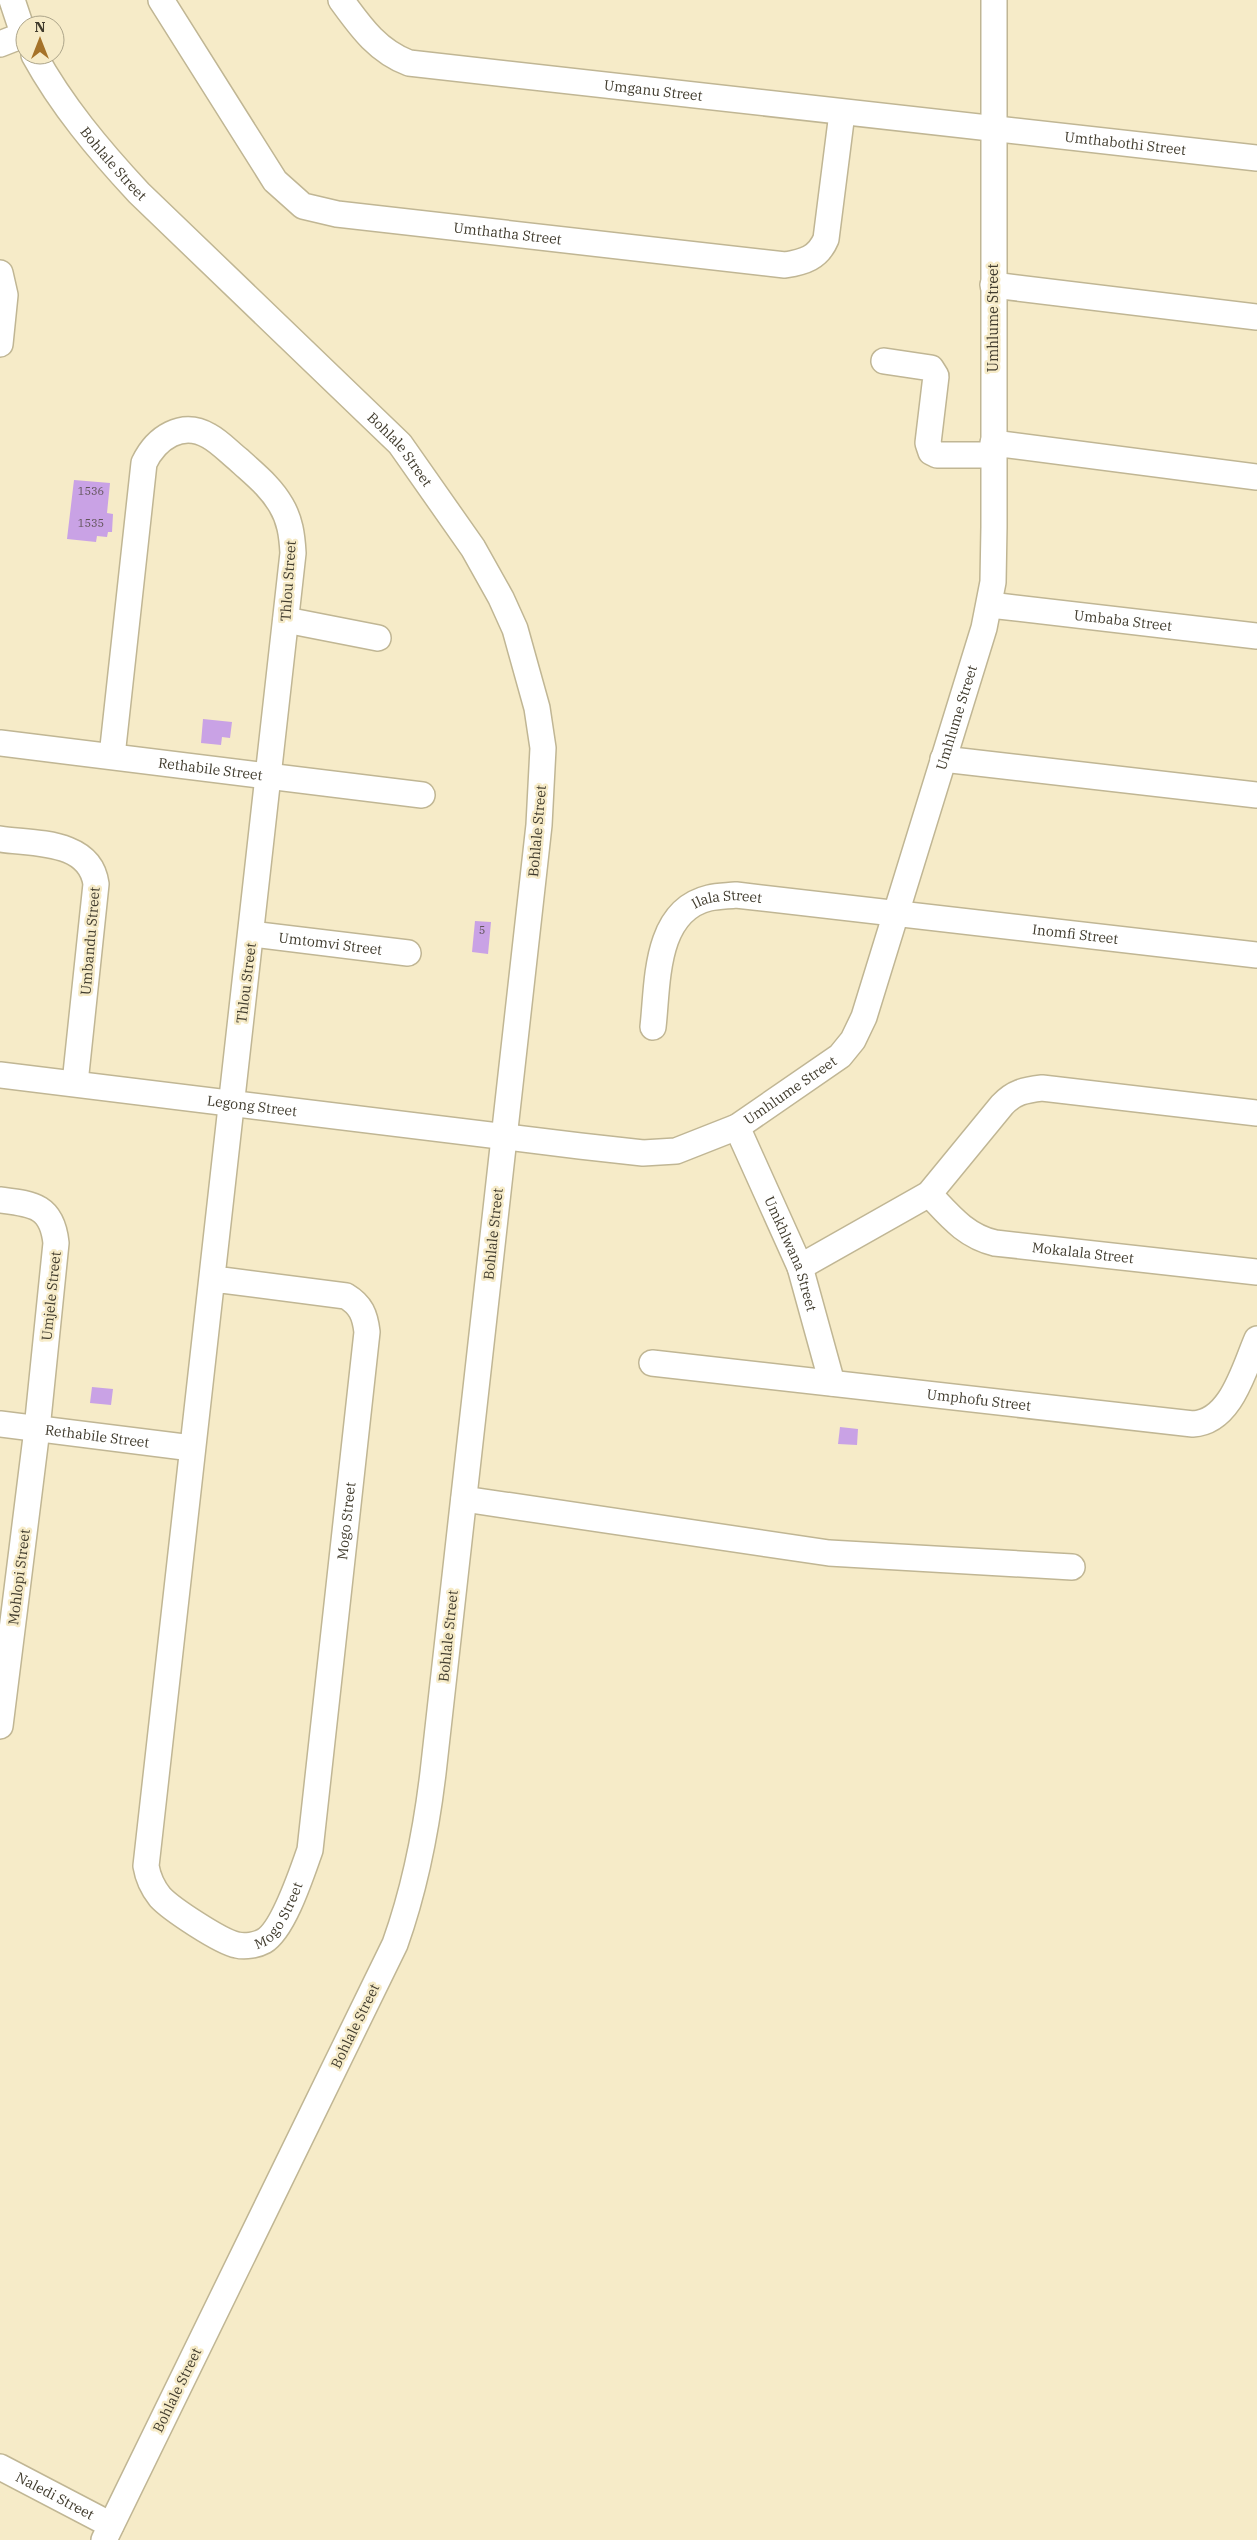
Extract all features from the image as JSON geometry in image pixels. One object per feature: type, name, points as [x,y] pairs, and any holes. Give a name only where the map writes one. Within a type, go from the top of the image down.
[{"type":"street","name":"Bohlale Street","points":[[12,0],[17,15]]},
{"type":"street","name":"Umthatha Street","points":[[161,0],[275,181],[303,206],[338,214],[785,265],[802,262],[816,255],[826,239],[842,113]]},
{"type":"street","name":"Umganu Street","points":[[341,0],[373,41],[395,58],[409,63],[992,129]]},
{"type":"street","name":"Umhlume Street","points":[[504,1135],[580,1146],[660,1153],[676,1151],[737,1127],[840,1056],[853,1040],[864,1017],[990,605],[993,557],[994,449],[992,129],[994,0]]},
{"type":"street","points":[[0,44],[15,43]]},
{"type":"street","name":"Bohlale Street","points":[[40,65],[80,126],[139,193],[400,444],[474,548],[515,629],[537,708],[543,748],[538,825],[427,1824],[408,1908],[384,1968],[107,2533]]},
{"type":"street","name":"Umthabothi Street","points":[[992,129],[1257,158]]},
{"type":"street","points":[[0,273],[5,296],[0,344]]},
{"type":"street","points":[[993,286],[1257,317]]},
{"type":"street","points":[[884,361],[931,368],[936,376],[928,443],[931,452],[937,455],[994,449],[1257,477]]},
{"type":"street","name":"Thlou Street","points":[[112,756],[144,463],[156,444],[166,436],[190,430],[208,435],[274,493],[288,520],[292,534],[293,552],[286,620],[232,1102]]},
{"type":"street","name":"Umbaba Street","points":[[990,605],[1257,636]]},
{"type":"street","points":[[286,620],[378,638]]},
{"type":"street","name":"Rethabile Street","points":[[0,743],[422,796]]},
{"type":"street","points":[[942,759],[1257,795]]},
{"type":"street","name":"Umbandu Street","points":[[0,839],[69,850],[86,859],[95,875],[95,893],[75,1083]]},
{"type":"street","name":"Ilala Street","points":[[653,1027],[661,958],[670,928],[679,917],[708,899],[736,895],[894,914]]},
{"type":"street","name":"Inomfi Street","points":[[894,914],[1257,955]]},
{"type":"street","name":"Umtomvi Street","points":[[252,934],[408,953]]},
{"type":"street","name":"Legong Street","points":[[0,1075],[504,1135]]},
{"type":"street","points":[[800,1267],[929,1194],[1002,1105],[1010,1096],[1018,1092],[1042,1088],[1257,1113]]},
{"type":"street","name":"Mogo Street","points":[[214,1280],[346,1296],[355,1301],[362,1309],[366,1319],[367,1332],[310,1850],[280,1922],[264,1941],[252,1945],[238,1945],[226,1941],[170,1906],[154,1888],[147,1874],[147,1855],[192,1448],[214,1280],[232,1102]]},
{"type":"street","name":"Umkhlwana Street","points":[[737,1127],[800,1267],[832,1383]]},
{"type":"street","name":"Mokalala Street","points":[[929,1194],[967,1232],[987,1241],[1257,1272]]},
{"type":"street","name":"Umjele Street","points":[[0,1200],[29,1204],[42,1210],[50,1218],[55,1229],[56,1243],[37,1429]]},
{"type":"street","name":"Umphofu Street","points":[[652,1363],[1184,1424],[1204,1423],[1220,1413],[1226,1405],[1257,1339]]},
{"type":"street","name":"Rethabile Street","points":[[0,1424],[192,1448]]},
{"type":"street","name":"Mohlopi Street","points":[[0,1726],[37,1429]]},
{"type":"street","points":[[464,1499],[830,1553],[1072,1567]]},
{"type":"street","name":"Naledi Street","points":[[0,2467],[107,2533]]},
{"type":"building","points":[[74,480],[110,483],[107,513],[113,514],[112,532],[108,532],[107,537],[97,536],[96,542],[67,539]]},
{"type":"building","points":[[203,719],[232,722],[230,738],[222,737],[221,745],[201,743]]},
{"type":"building","points":[[475,921],[491,922],[488,954],[472,952]]},
{"type":"building","points":[[92,1387],[113,1389],[111,1405],[90,1403]]},
{"type":"building","points":[[840,1427],[858,1429],[857,1445],[838,1444]]}]
